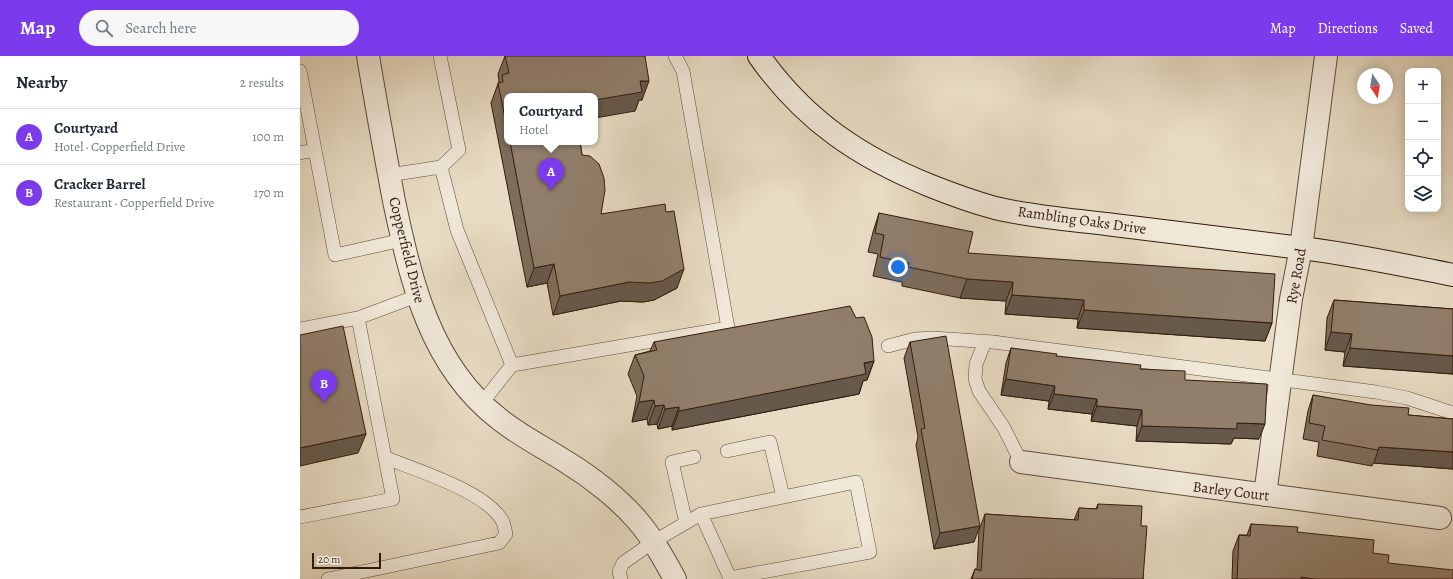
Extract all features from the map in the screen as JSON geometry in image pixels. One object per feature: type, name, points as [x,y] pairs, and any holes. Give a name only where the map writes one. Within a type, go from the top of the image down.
[{"type":"street","name":"Copperfield Drive","points":[[368,56],[402,240],[417,296],[428,326],[447,360],[464,385],[497,418],[520,434],[569,463],[600,486],[637,519],[653,542],[675,579]]},
{"type":"street","name":"Rambling Oaks Drive","points":[[759,56],[797,101],[830,132],[862,153],[893,170],[947,192],[995,208],[1045,216],[1302,248],[1453,275]]},
{"type":"street","name":"Rye Road","points":[[1265,495],[1291,299],[1302,248],[1326,56]]},
{"type":"street","name":"Barley Court","points":[[1021,462],[1440,518]]},
{"type":"lane","points":[[389,175],[441,167],[460,150],[440,56]]},
{"type":"lane","points":[[482,403],[512,365],[728,328],[683,71],[676,56]]},
{"type":"lane","points":[[300,71],[335,255],[402,240]]},
{"type":"lane","points":[[300,153],[315,150]]},
{"type":"lane","points":[[441,167],[457,230],[512,365]]},
{"type":"lane","points":[[300,329],[358,318],[417,296]]},
{"type":"lane","points":[[300,517],[393,499],[358,318]]},
{"type":"lane","points":[[888,346],[933,338],[985,342],[1376,392],[1407,398],[1453,413]]},
{"type":"lane","points":[[985,342],[976,364],[975,379],[979,391],[1004,428],[1021,462]]},
{"type":"lane","points":[[727,451],[770,442],[783,497]]},
{"type":"lane","points":[[686,523],[672,462],[694,457]]},
{"type":"lane","points":[[328,579],[499,544],[506,534],[503,521],[489,506],[462,489],[386,458]]},
{"type":"lane","points":[[621,579],[619,572],[623,563],[653,542],[701,514],[856,482],[870,552],[730,578],[701,514]]},
{"type":"building","points":[[505,56],[645,56],[649,81],[640,81],[642,92],[598,99],[598,93],[504,93],[504,113],[498,83],[503,82],[502,75],[509,73]]},
{"type":"building","points":[[511,145],[580,145],[582,155],[590,156],[599,164],[604,178],[605,190],[601,214],[665,204],[666,212],[674,211],[684,269],[662,281],[650,283],[629,282],[560,296],[554,264],[534,268]]},
{"type":"building","points":[[879,213],[973,232],[968,253],[1275,274],[1272,323],[1084,310],[1084,300],[1012,295],[1013,282],[967,279],[908,267],[909,263],[880,257],[884,235],[875,233]]},
{"type":"building","points":[[1334,300],[1453,309],[1453,356],[1350,348],[1352,334],[1331,332]]},
{"type":"building","points":[[850,306],[856,318],[864,317],[872,337],[874,361],[864,363],[866,374],[679,411],[679,407],[665,409],[664,405],[655,406],[654,400],[639,402],[644,376],[635,355],[657,350],[654,342]]},
{"type":"building","points":[[343,326],[366,434],[300,448],[300,335]]},
{"type":"building","points":[[946,336],[980,526],[940,533],[921,429],[925,428],[910,342]]},
{"type":"building","points":[[1011,348],[1057,354],[1056,356],[1141,365],[1140,369],[1185,371],[1185,380],[1267,384],[1265,424],[1237,423],[1237,429],[1142,426],[1142,410],[1097,406],[1097,399],[1054,394],[1055,386],[1006,379]]},
{"type":"building","points":[[1313,395],[1371,405],[1409,408],[1408,415],[1453,419],[1453,452],[1379,447],[1378,450],[1322,440],[1325,426],[1309,423]]},
{"type":"building","points":[[1098,504],[1142,506],[1141,526],[1147,526],[1143,579],[972,579],[975,569],[981,571],[985,514],[1078,520],[1079,508],[1097,509]]},
{"type":"building","points":[[1251,524],[1298,527],[1297,532],[1374,540],[1373,553],[1389,555],[1388,563],[1453,570],[1453,579],[1315,579],[1301,577],[1301,579],[1237,579],[1239,535],[1250,536]]},
{"type":"place","name":"Courtyard","points":[[551,191]]},
{"type":"place","name":"Cracker Barrel","points":[[324,403]]}]
